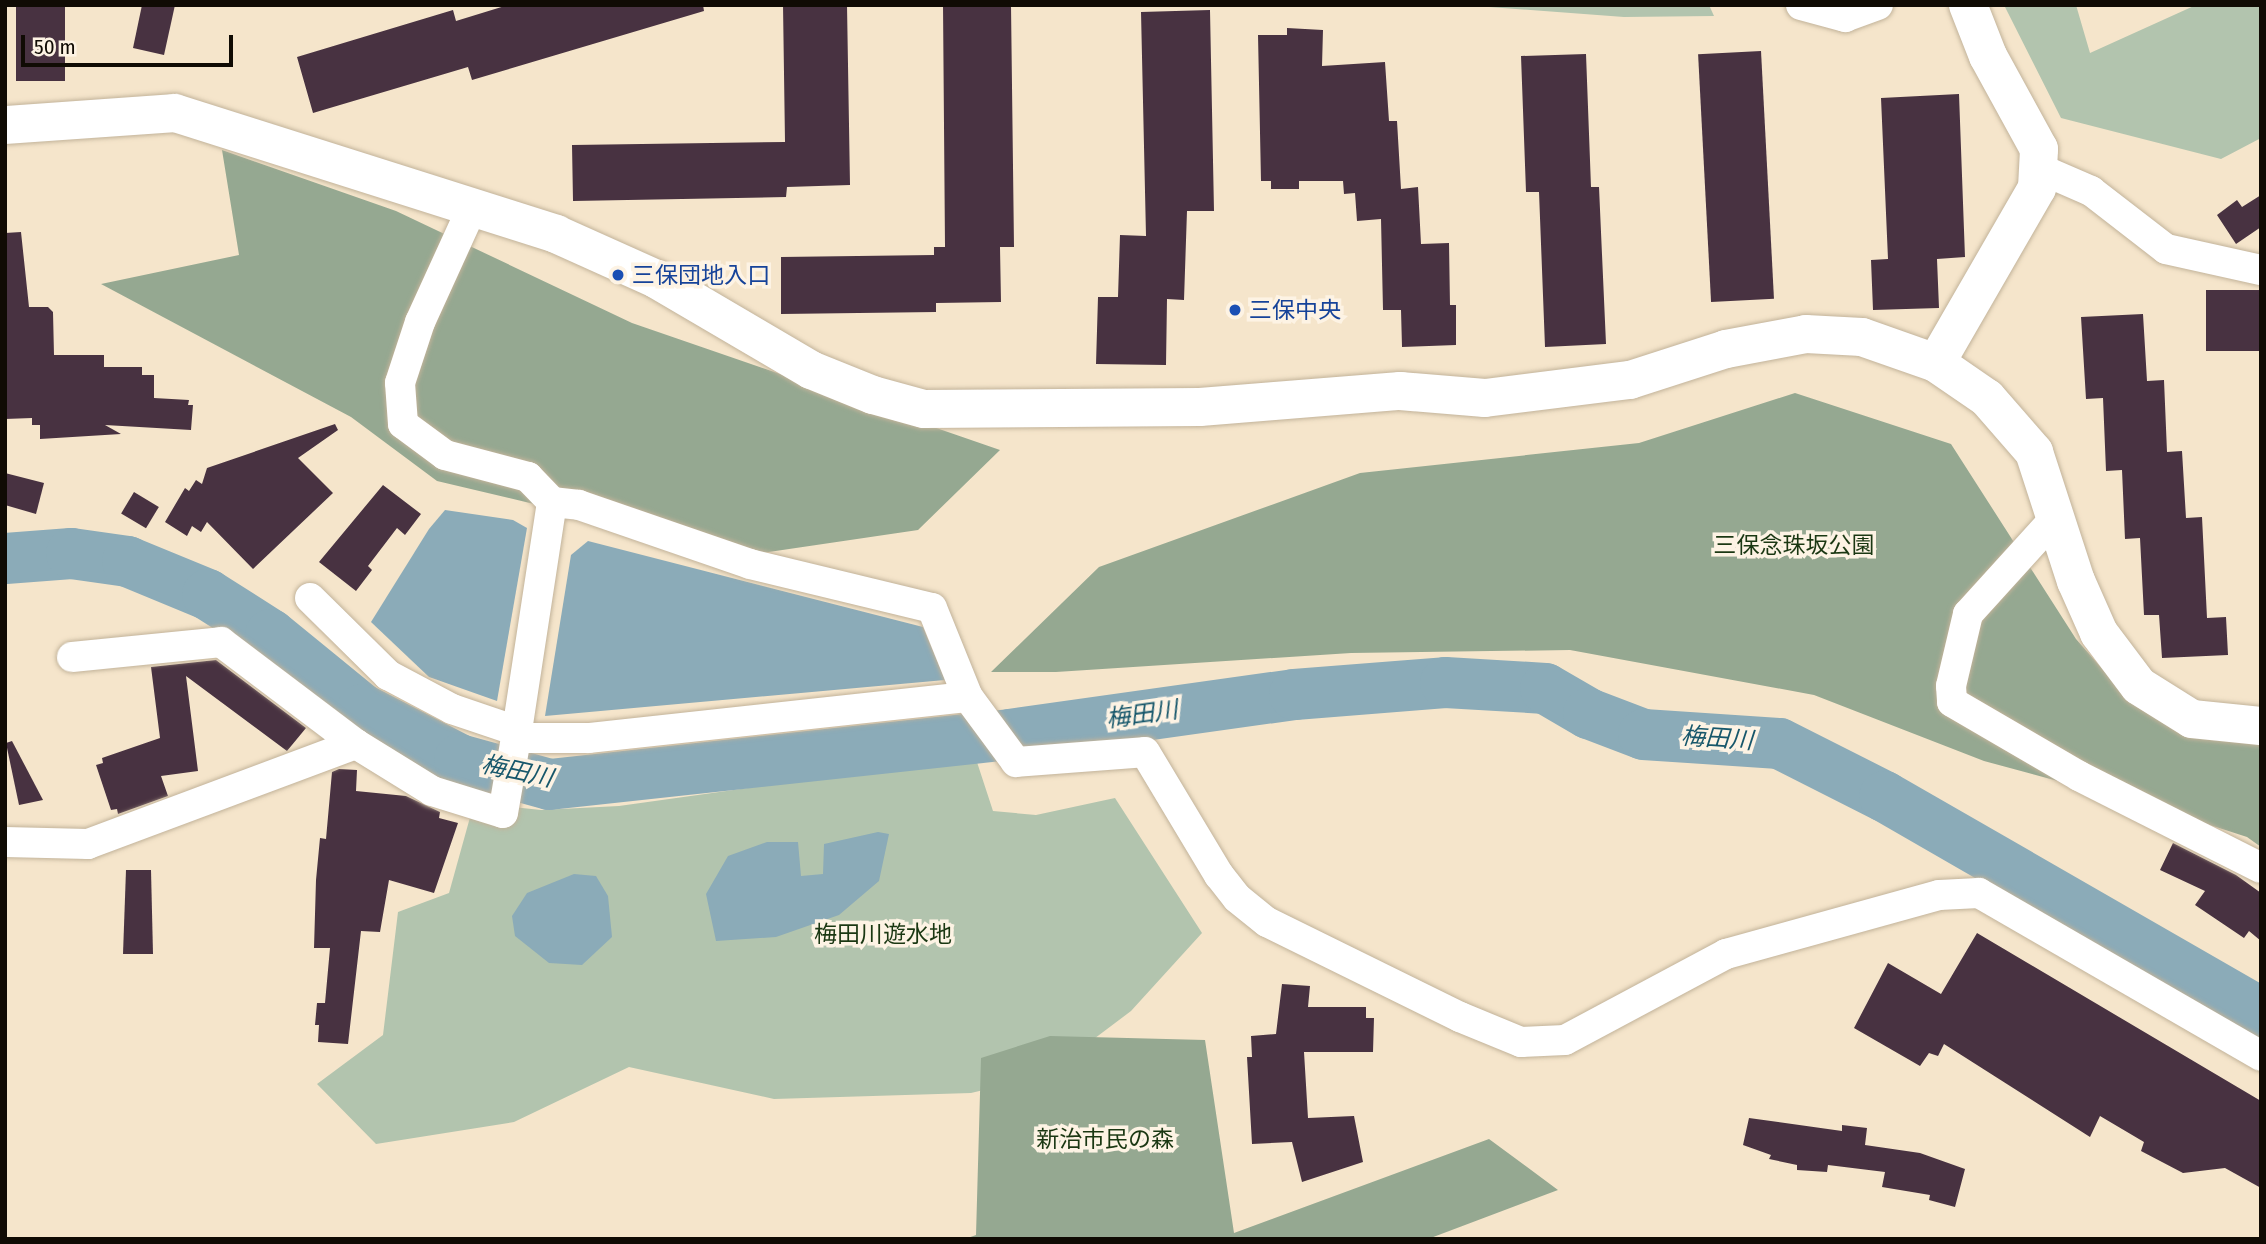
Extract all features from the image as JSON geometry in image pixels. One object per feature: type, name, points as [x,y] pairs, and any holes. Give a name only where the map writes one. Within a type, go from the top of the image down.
[{"type":"street","points":[[1801,5],[1845,17],[1878,5]]},
{"type":"street","points":[[1936,363],[2037,188],[2039,149],[1988,56],[1968,5]]},
{"type":"street","points":[[5,125],[175,113],[556,234],[656,279],[811,370],[924,409],[1200,407],[1400,391],[1485,398],[1630,380],[1726,349],[1806,334],[1862,337],[1936,363],[1987,398],[2034,453],[2076,581],[2099,633],[2139,687],[2192,719],[2261,726]]},
{"type":"street","points":[[2038,168],[2091,191],[2166,249],[2261,270]]},
{"type":"street","points":[[472,208],[420,322],[404,370],[400,383],[403,424],[445,455],[528,477],[552,502],[579,505],[750,564],[932,608],[969,699],[1016,762],[1145,752],[1219,875],[1237,898],[1257,914],[1460,1017],[1521,1042],[1565,1040],[1726,954],[1939,895],[1979,892],[2261,1056]]},
{"type":"street","points":[[72,657],[221,642],[356,744],[432,791],[503,813],[517,738],[552,502]]},
{"type":"street","points":[[2056,517],[1968,614],[1951,687],[1952,702],[2079,776],[2261,868]]},
{"type":"street","points":[[310,598],[388,675],[452,709],[517,738],[589,738],[969,699]]},
{"type":"street","points":[[5,842],[88,844],[356,744]]},
{"type":"green space","points":[[1462,5],[1709,5],[1714,16],[1624,17]]},
{"type":"green space","points":[[2004,5],[2076,5],[2090,53],[2196,5],[2261,5],[2261,138],[2221,159],[2061,118]]},
{"type":"green space","points":[[222,150],[396,211],[632,323],[1000,450],[918,530],[749,555],[437,481],[351,417],[101,284],[239,255]]},
{"type":"green space","name":"三保念珠坂公園","points":[[1795,393],[1951,444],[2076,639],[2119,688],[2261,738],[2261,847],[2247,837],[2154,807],[1984,761],[1814,695],[1570,650],[1351,653],[1056,672],[991,672],[1099,567],[1360,473],[1639,443]]},
{"type":"green space","name":"梅田川遊水地","points":[[975,756],[993,811],[1036,815],[1115,798],[1202,933],[1131,1011],[1046,1075],[971,1093],[774,1099],[629,1067],[514,1122],[376,1144],[317,1084],[383,1035],[398,912],[449,893],[474,803],[541,810],[619,806]]},
{"type":"green space","name":"新治市民の森","points":[[1050,1036],[1205,1040],[1234,1233],[1489,1139],[1558,1190],[1428,1239],[965,1239],[976,1235],[981,1058]]},
{"type":"water","points":[[445,510],[513,520],[527,528],[497,701],[429,677],[371,622],[429,529]]},
{"type":"water","points":[[588,541],[923,627],[945,680],[545,716],[571,555]]},
{"type":"water","points":[[878,832],[889,834],[879,881],[839,915],[776,937],[716,941],[706,894],[728,856],[767,842],[798,842],[801,876],[823,874],[824,844]]},
{"type":"water","points":[[574,874],[596,876],[608,896],[612,937],[582,965],[549,963],[515,936],[512,916],[527,893]]},
{"type":"building","points":[[16,5],[65,5],[65,81],[16,81]]},
{"type":"building","points":[[142,5],[175,5],[164,55],[133,48]]},
{"type":"building","points":[[508,5],[703,5],[704,11],[472,80],[468,67],[313,113],[297,57],[453,10],[456,21]]},
{"type":"building","points":[[783,5],[847,5],[850,185],[787,187],[786,197],[573,201],[572,145],[785,142]]},
{"type":"building","points":[[943,5],[1011,5],[1014,247],[1000,247],[1001,302],[936,303],[936,312],[781,314],[781,257],[934,255],[934,247],[945,247]]},
{"type":"building","points":[[1210,10],[1214,211],[1187,211],[1184,300],[1167,299],[1166,365],[1096,364],[1098,297],[1118,297],[1120,235],[1146,236],[1141,12]]},
{"type":"building","points":[[1287,28],[1323,30],[1322,66],[1385,62],[1389,121],[1397,121],[1401,189],[1418,187],[1421,244],[1449,243],[1450,305],[1456,305],[1456,345],[1402,347],[1401,310],[1383,310],[1381,219],[1357,221],[1355,193],[1344,194],[1343,181],[1299,181],[1299,189],[1271,189],[1271,181],[1261,181],[1258,35],[1287,35]]},
{"type":"building","points":[[1761,51],[1774,299],[1711,302],[1698,54]]},
{"type":"building","points":[[1586,54],[1591,187],[1599,187],[1606,344],[1545,347],[1539,192],[1526,192],[1521,56]]},
{"type":"building","points":[[1959,94],[1965,257],[1937,259],[1939,308],[1873,310],[1871,260],[1888,259],[1881,98]]},
{"type":"building","points":[[2261,195],[2261,227],[2236,244],[2217,215],[2237,200],[2242,207]]},
{"type":"building","points":[[21,232],[29,307],[48,307],[53,312],[54,355],[104,355],[104,367],[142,367],[142,375],[154,375],[154,398],[189,400],[188,405],[193,405],[191,430],[105,425],[121,434],[40,439],[40,425],[32,425],[32,418],[5,419],[5,233]]},
{"type":"building","points":[[2206,290],[2261,290],[2261,351],[2206,351]]},
{"type":"building","points":[[2143,314],[2147,381],[2164,380],[2167,452],[2182,451],[2186,518],[2202,517],[2207,618],[2226,617],[2228,655],[2162,658],[2159,615],[2144,615],[2140,538],[2125,539],[2122,470],[2106,471],[2103,398],[2086,399],[2081,317]]},
{"type":"building","points":[[335,424],[338,430],[298,458],[333,493],[253,569],[207,522],[201,532],[192,526],[187,536],[165,522],[185,488],[189,491],[196,480],[202,484],[207,468]]},
{"type":"building","points":[[5,473],[44,483],[36,514],[5,505]]},
{"type":"building","points":[[383,485],[421,514],[405,535],[397,528],[368,566],[372,570],[356,591],[319,562]]},
{"type":"building","points":[[134,492],[159,507],[146,528],[121,513]]},
{"type":"building","points":[[216,660],[306,728],[287,751],[186,676],[198,771],[161,776],[168,796],[118,814],[117,809],[111,810],[96,765],[103,763],[102,758],[160,738],[151,667]]},
{"type":"building","points":[[12,741],[43,800],[19,805],[6,743]]},
{"type":"building","points":[[339,769],[357,770],[356,791],[406,796],[440,812],[439,818],[458,823],[434,893],[389,880],[380,932],[361,931],[348,1044],[318,1042],[319,1025],[315,1025],[317,1003],[325,1003],[330,948],[314,948],[316,880],[320,838],[326,839],[332,772]]},
{"type":"building","points":[[2173,843],[2236,875],[2261,893],[2261,941],[2249,931],[2244,938],[2195,905],[2205,891],[2160,870]]},
{"type":"building","points":[[126,870],[151,870],[153,954],[123,954]]},
{"type":"building","points":[[1977,933],[2261,1101],[2261,1188],[2225,1168],[2183,1173],[2141,1151],[2144,1142],[2100,1116],[2090,1137],[1944,1044],[1938,1056],[1929,1053],[1920,1066],[1854,1028],[1888,963],[1941,994]]},
{"type":"building","points":[[1282,984],[1310,986],[1308,1007],[1366,1007],[1366,1018],[1374,1018],[1373,1052],[1304,1052],[1308,1118],[1354,1116],[1363,1162],[1302,1182],[1292,1142],[1252,1144],[1247,1057],[1252,1057],[1251,1036],[1276,1034]]},
{"type":"building","points":[[1749,1118],[1842,1131],[1842,1125],[1867,1128],[1865,1145],[1920,1153],[1965,1169],[1955,1207],[1929,1200],[1930,1195],[1882,1187],[1885,1172],[1828,1165],[1827,1172],[1797,1170],[1797,1165],[1769,1159],[1771,1155],[1743,1145]]},
{"type":"waterway","name":"梅田川","points":[[5,558],[71,553],[127,561],[207,594],[270,634],[362,709],[459,759],[549,784],[1009,734],[1294,694],[1445,682],[1545,688],[1588,713],[1643,734],[1779,743],[1884,796],[2261,1013]]},
{"type":"place","name":"三保団地入口","points":[[618,275]]},
{"type":"place","name":"三保中央","points":[[1235,310]]}]
